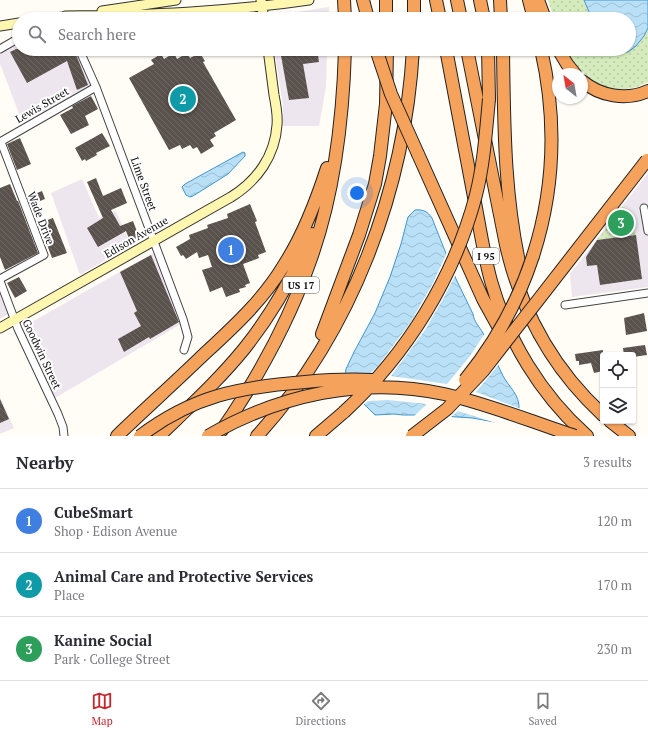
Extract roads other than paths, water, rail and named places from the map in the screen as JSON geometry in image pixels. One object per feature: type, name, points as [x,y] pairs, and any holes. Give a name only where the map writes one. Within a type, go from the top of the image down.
[{"type":"highway","points":[[344,0],[345,12]]},
{"type":"highway","points":[[363,0],[366,12]]},
{"type":"highway","points":[[386,0],[386,12]]},
{"type":"highway","points":[[414,0],[414,12]]},
{"type":"highway","points":[[436,0],[439,12]]},
{"type":"highway","points":[[457,0],[460,12]]},
{"type":"highway","points":[[480,0],[483,12]]},
{"type":"highway","points":[[500,0],[501,12]]},
{"type":"highway","points":[[529,0],[532,12]]},
{"type":"highway","points":[[538,0],[542,12]]},
{"type":"highway","name":"US 17","points":[[218,436],[250,387],[269,353],[288,316],[309,265],[327,198],[335,160],[344,56]]},
{"type":"highway","points":[[378,56],[391,94],[493,318],[516,355],[546,392]]},
{"type":"highway","points":[[292,392],[307,368],[326,326],[370,200],[379,163],[383,135],[387,91],[387,56]]},
{"type":"highway","points":[[256,436],[314,362],[336,324],[360,275],[378,226],[393,178],[403,134],[412,56]]},
{"type":"highway","name":"I 95","points":[[447,56],[486,260],[495,295],[506,323],[530,370],[564,413],[587,436]]},
{"type":"highway","name":"I 95","points":[[468,56],[509,258],[522,297],[543,341],[555,361],[572,383],[600,412]]},
{"type":"highway","points":[[316,436],[344,412],[376,380],[410,336],[440,288],[458,248],[476,195],[484,150],[489,99],[488,56]]},
{"type":"highway","points":[[503,56],[505,146],[513,229],[525,290],[543,341]]},
{"type":"highway","points":[[410,436],[445,404],[480,361],[502,326],[515,301],[533,256],[546,210],[552,153],[550,99],[542,56]]},
{"type":"highway","points":[[562,56],[570,68]]},
{"type":"highway","points":[[588,85],[598,91],[613,96],[630,96],[648,91]]},
{"type":"highway","points":[[117,436],[239,322],[258,302],[277,277],[297,243],[316,200],[331,158],[340,117]]},
{"type":"highway","points":[[410,436],[447,408],[483,371],[647,159]]},
{"type":"highway","points":[[159,436],[227,369],[261,326],[293,275],[327,198]]},
{"type":"highway","points":[[140,436],[164,420],[190,406],[217,395],[252,387],[296,382],[355,380],[392,383],[470,401],[575,436]]},
{"type":"highway","points":[[208,436],[227,425],[266,408],[292,399],[319,393],[374,387],[430,391]]},
{"type":"highway","points":[[614,424],[629,436]]},
{"type":"main road","points":[[103,12],[176,0]]},
{"type":"main road","points":[[174,12],[308,0]]},
{"type":"main road","points":[[0,26],[12,24]]},
{"type":"main road","name":"Edison Avenue","points":[[0,328],[243,189],[258,174],[271,152],[278,124],[269,56]]},
{"type":"street","points":[[0,49],[12,42]]},
{"type":"street","name":"Lime Street","points":[[82,56],[96,87],[187,330],[187,340],[184,350]]},
{"type":"street","name":"Lewis Street","points":[[0,142],[96,87]]},
{"type":"street","name":"Wade Drive","points":[[0,142],[44,256],[0,280]]},
{"type":"street","points":[[644,208],[648,231]]},
{"type":"street","name":"Goodwin Street","points":[[0,280],[14,320],[63,426],[64,436]]},
{"type":"street","points":[[565,305],[648,293]]},
{"type":"water","points":[[584,0],[648,0],[648,28],[636,46],[636,12],[589,12]]},
{"type":"water","points":[[243,152],[245,153],[245,156],[228,174],[193,196],[190,197],[186,195],[182,187],[185,184]]},
{"type":"water","points":[[415,210],[425,211],[432,218],[456,279],[474,319],[483,333],[503,376],[518,399],[519,409],[495,422],[472,418],[429,415],[375,415],[363,403],[345,377],[346,369],[375,313],[390,277],[408,217]]},
{"type":"place","name":"Animal Care and Protective Services","points":[[183,99]]},
{"type":"place","name":"Kanine Social","points":[[621,223]]},
{"type":"place","name":"CubeSmart","points":[[231,250]]}]
